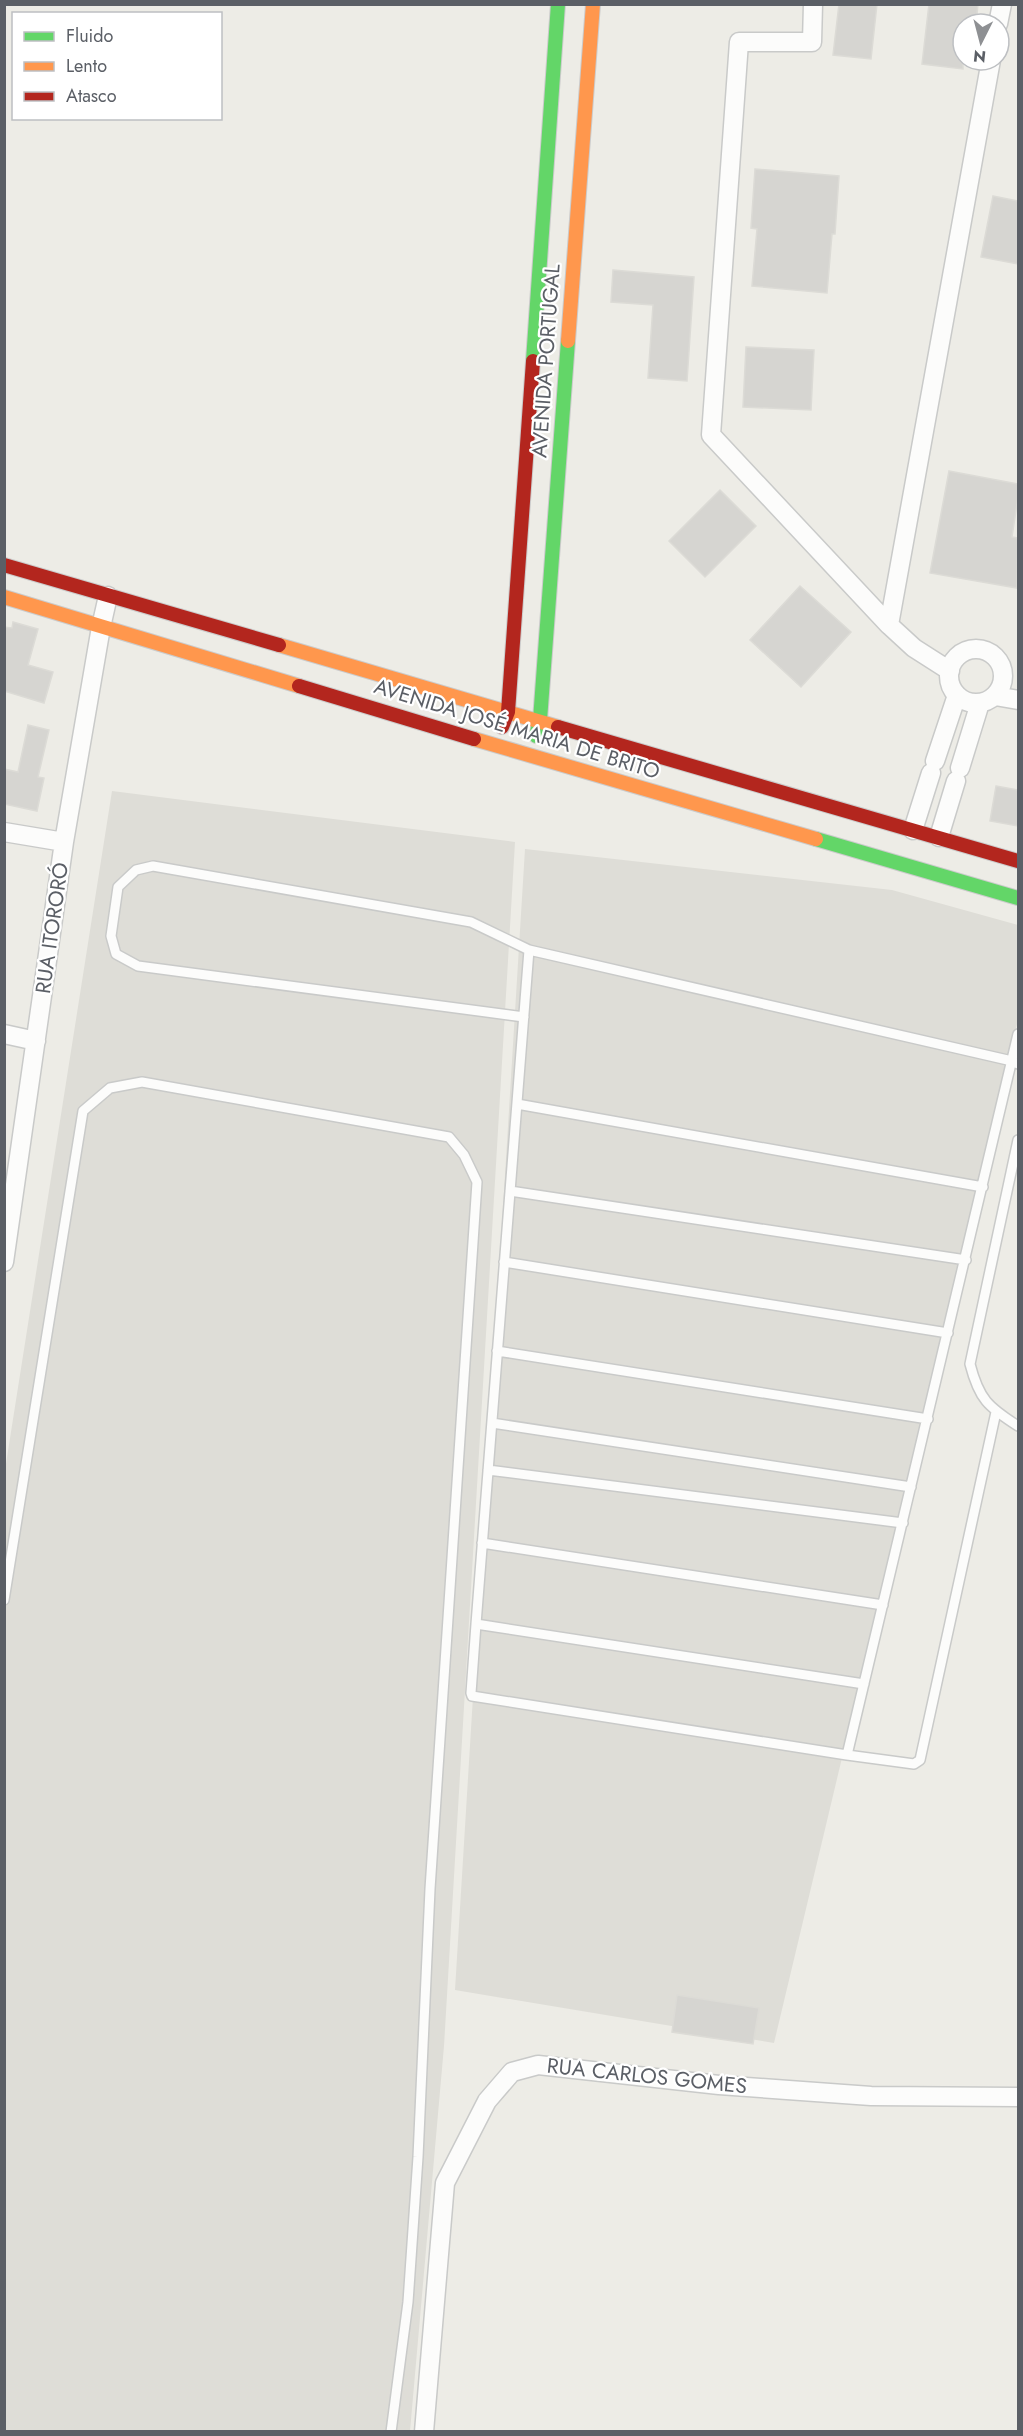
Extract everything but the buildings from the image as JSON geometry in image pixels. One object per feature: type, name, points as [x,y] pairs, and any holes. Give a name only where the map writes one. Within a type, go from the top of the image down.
[{"type":"main road","name":"AVENIDA PORTUGAL","points":[[496,744],[507,712],[558,4]]},
{"type":"main road","name":"AVENIDA PORTUGAL","points":[[530,756],[540,720],[593,4]]},
{"type":"main road","name":"AVENIDA JOSÉ MARIA DE BRITO","points":[[4,565],[1018,861]]},
{"type":"main road","name":"AVENIDA JOSÉ MARIA DE BRITO","points":[[4,597],[530,756],[1018,898]]},
{"type":"street","points":[[813,4],[812,42],[740,42],[711,435],[889,626],[914,648],[950,671]]},
{"type":"street","points":[[889,626],[990,72]]},
{"type":"street","name":"RUA ITORORÓ","points":[[5,1250],[64,842],[108,596]]},
{"type":"street","points":[[1018,663],[997,659],[982,650],[966,652],[953,663],[950,671],[952,688],[957,695],[972,703],[988,699],[1018,700]]},
{"type":"street","points":[[939,837],[959,770],[988,699],[1003,681],[1001,666],[997,659]]},
{"type":"street","points":[[913,830],[957,695]]},
{"type":"street","points":[[935,762],[959,770]]},
{"type":"street","points":[[4,832],[64,842]]},
{"type":"street","points":[[4,1034],[36,1041]]},
{"type":"street","name":"RUA CARLOS GOMES","points":[[424,2432],[445,2183],[487,2101],[512,2072],[538,2065],[719,2085],[870,2096],[1018,2097]]},
{"type":"lane","points":[[524,1017],[138,966],[116,954],[111,936],[118,887],[136,870],[153,866],[471,922],[529,950],[1015,1062]]},
{"type":"lane","points":[[529,950],[472,1696],[914,1764],[920,1760],[996,1412]]},
{"type":"lane","points":[[848,1755],[983,1187],[1015,1062],[1018,1034]]},
{"type":"lane","points":[[4,1600],[83,1111],[110,1088],[142,1082],[449,1137],[464,1155],[477,1182],[430,1889],[418,2157],[408,2302],[391,2432]]},
{"type":"lane","points":[[517,1104],[983,1187]]},
{"type":"lane","points":[[1018,1140],[970,1364],[977,1390],[996,1412],[1018,1426]]},
{"type":"lane","points":[[510,1191],[966,1260]]},
{"type":"lane","points":[[504,1262],[948,1333]]},
{"type":"lane","points":[[497,1351],[928,1419]]},
{"type":"lane","points":[[492,1423],[911,1487]]},
{"type":"lane","points":[[488,1470],[903,1523]]},
{"type":"lane","points":[[482,1543],[884,1605]]},
{"type":"lane","points":[[476,1624],[864,1684]]},
{"type":"shaded area","points":[[112,791],[515,842],[444,2046],[410,2431],[5,2432],[5,1470]]},
{"type":"shaded area","points":[[525,849],[892,890],[1018,925],[1018,1020],[774,2043],[455,1990]]},
{"type":"traffic: fast","points":[[533,361],[558,4]]},
{"type":"traffic: fast","points":[[536,736],[540,720],[568,341]]},
{"type":"traffic: fast","points":[[816,839],[1018,898]]},
{"type":"traffic: slow","points":[[568,341],[593,4]]},
{"type":"traffic: slow","points":[[4,597],[299,686]]},
{"type":"traffic: slow","points":[[279,645],[558,727]]},
{"type":"traffic: slow","points":[[474,739],[816,839]]},
{"type":"traffic: jam","points":[[502,727],[508,712],[533,361]]},
{"type":"traffic: jam","points":[[4,565],[279,645]]},
{"type":"traffic: jam","points":[[299,686],[474,739]]},
{"type":"traffic: jam","points":[[558,727],[1018,861]]}]
